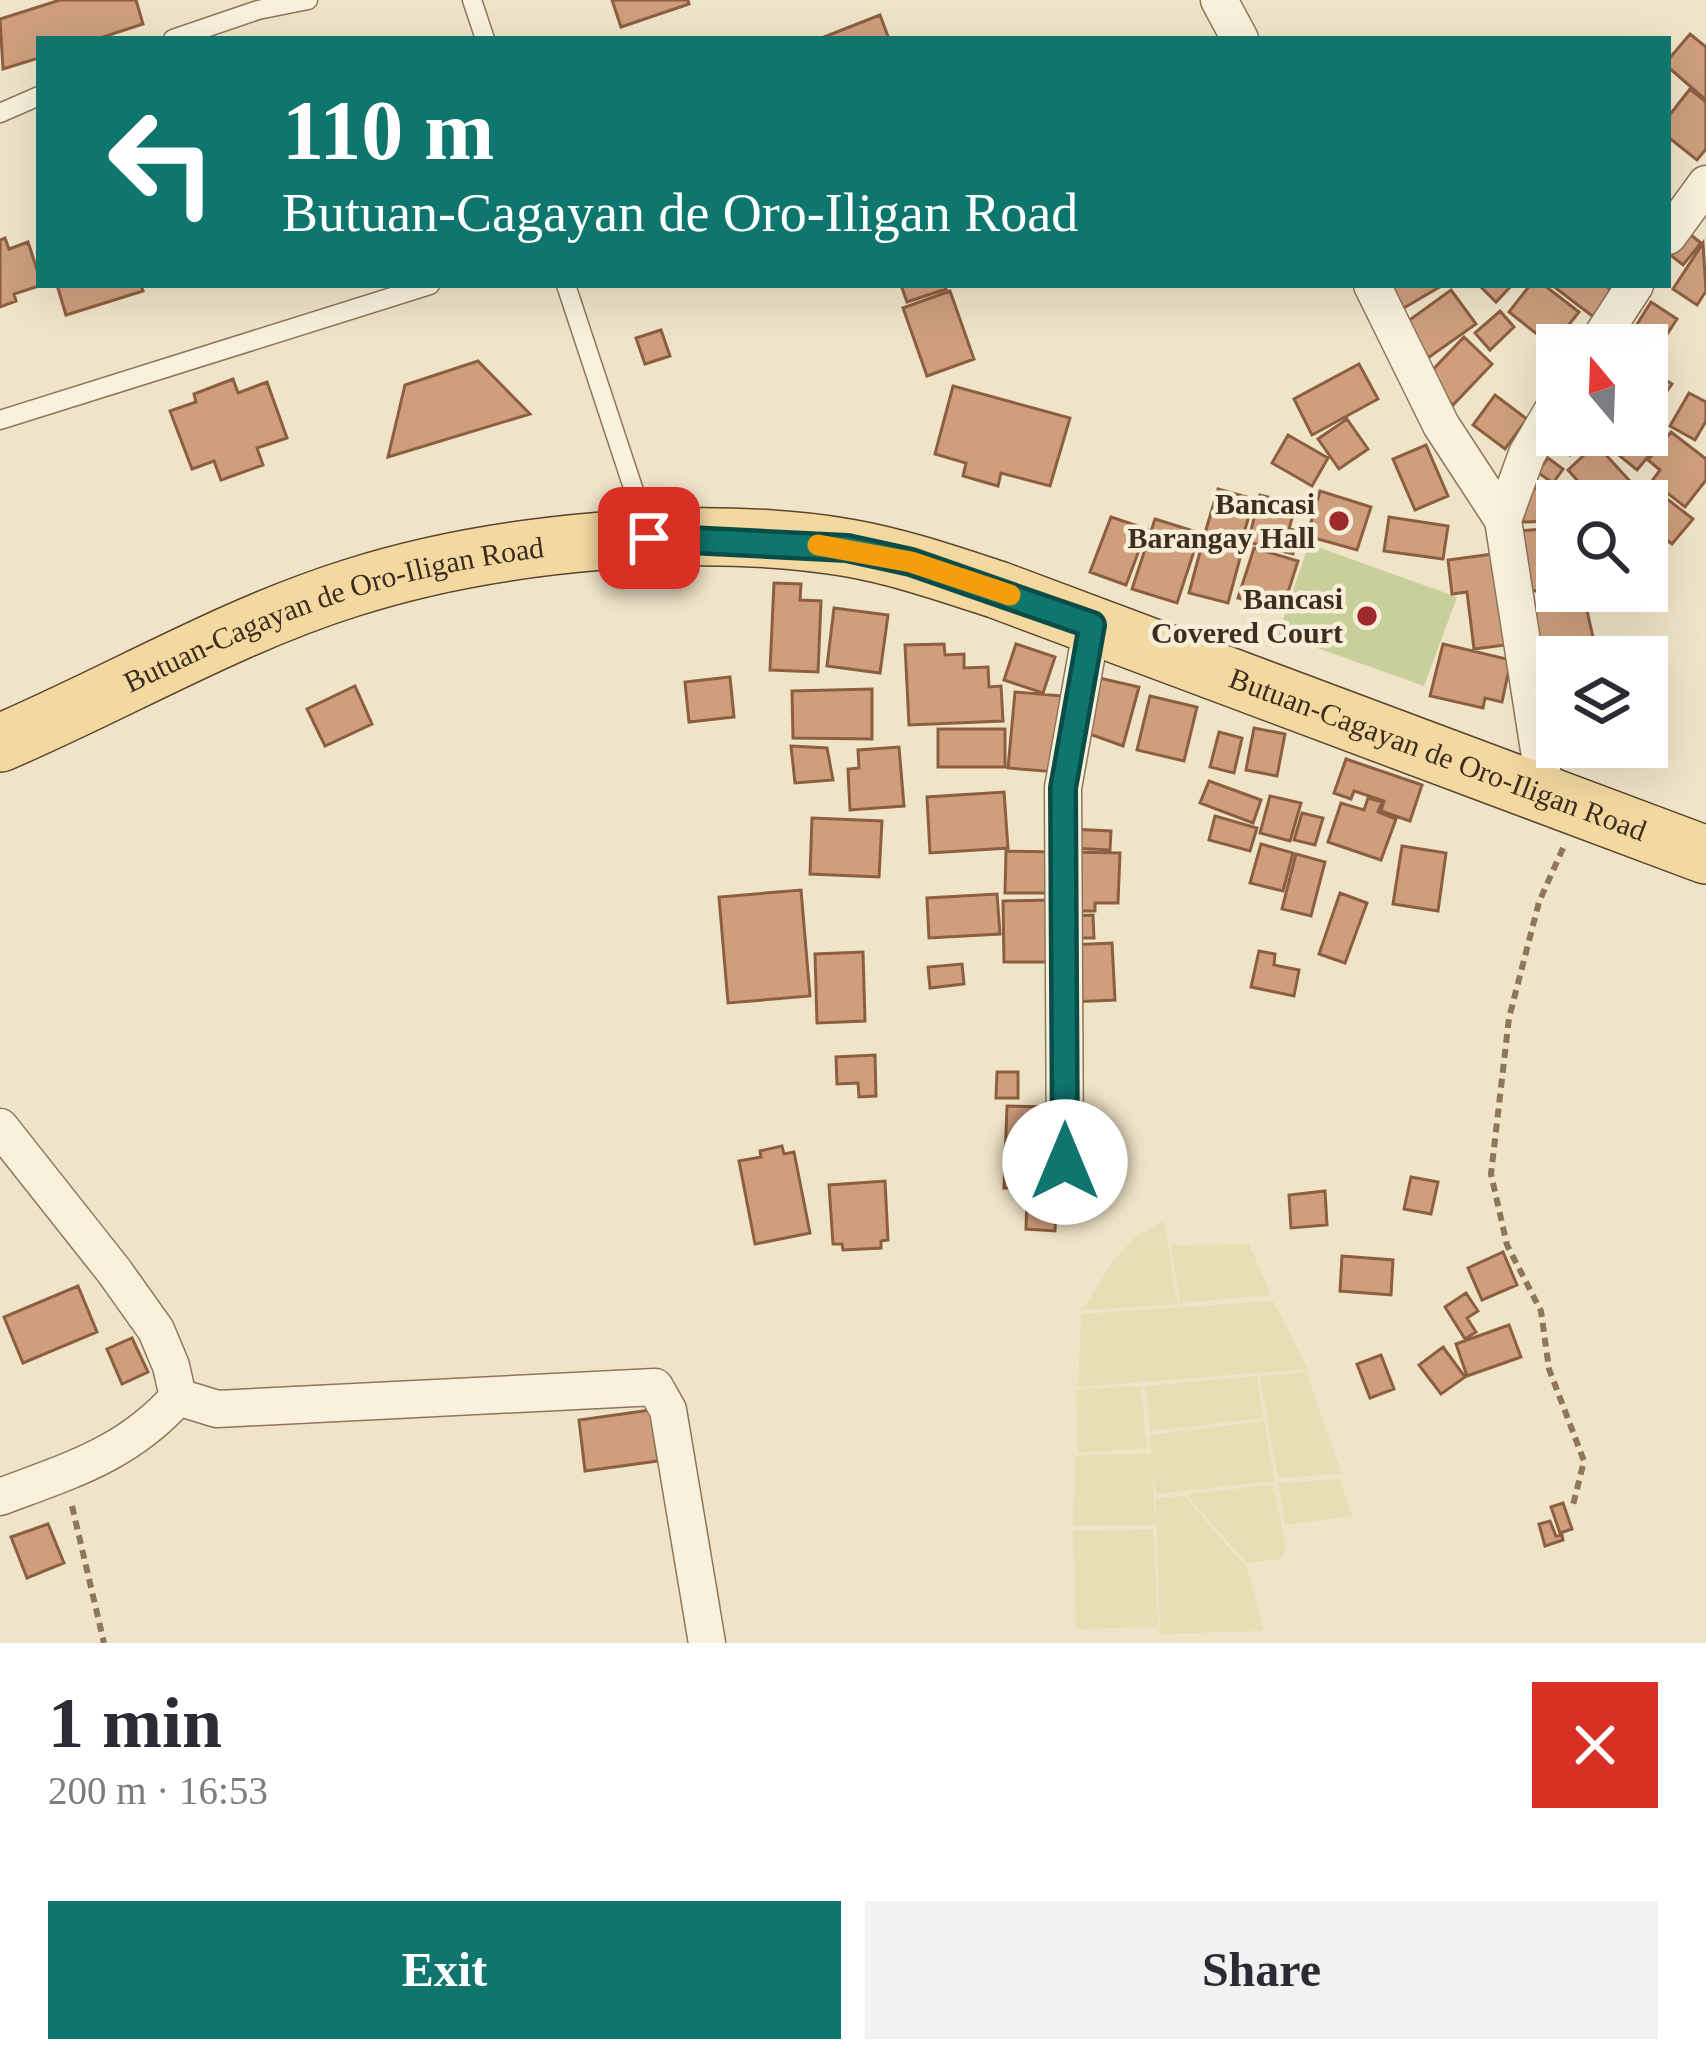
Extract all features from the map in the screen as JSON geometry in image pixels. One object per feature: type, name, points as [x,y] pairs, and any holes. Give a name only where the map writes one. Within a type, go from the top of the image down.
[{"type":"main road","name":"Butuan-Cagayan de Oro-Iligan Road","points":[[0,743],[268,619],[351,587],[542,547],[649,538],[847,548],[911,562],[1092,625],[1706,855]]},
{"type":"street","points":[[1219,0],[1238,36]]},
{"type":"street","points":[[1671,232],[1706,184]]},
{"type":"street","points":[[1373,288],[1441,425],[1503,520],[1563,801]]},
{"type":"street","points":[[1609,324],[1633,288]]},
{"type":"street","points":[[1503,520],[1536,439]]},
{"type":"street","points":[[1065,1162],[1063,788],[1092,625]]},
{"type":"street","points":[[0,1127],[156,1330],[178,1397]]},
{"type":"street","points":[[178,1397],[217,1409],[655,1387],[668,1410],[706,1643]]},
{"type":"street","points":[[0,1497],[129,1443],[178,1397]]},
{"type":"lane","points":[[182,36],[258,10],[308,0]]},
{"type":"lane","points":[[472,0],[484,36]]},
{"type":"lane","points":[[0,113],[36,97]]},
{"type":"lane","points":[[0,421],[421,288]]},
{"type":"lane","points":[[567,288],[649,538]]},
{"type":"path","points":[[1563,801],[1509,1018],[1491,1174],[1507,1245],[1540,1311],[1549,1369],[1584,1461],[1573,1505]]},
{"type":"path","points":[[64,1474],[104,1643]]},
{"type":"shaded area","points":[[1164,1221],[1177,1304],[1082,1310],[1135,1237]]},
{"type":"shaded area","points":[[1249,1244],[1271,1295],[1180,1303],[1171,1245]]},
{"type":"shaded area","points":[[1273,1301],[1308,1369],[1078,1387],[1081,1314]]},
{"type":"shaded area","points":[[1306,1372],[1342,1474],[1278,1478],[1260,1377]]},
{"type":"shaded area","points":[[1257,1376],[1263,1418],[1150,1431],[1146,1386]]},
{"type":"shaded area","points":[[1141,1386],[1147,1449],[1078,1452],[1076,1390]]},
{"type":"shaded area","points":[[1264,1421],[1275,1481],[1156,1494],[1152,1474],[1155,1517],[1156,1498],[1184,1496],[1247,1568],[1264,1631],[1160,1634],[1157,1525],[1073,1526],[1075,1456],[1151,1453],[1150,1435]]},
{"type":"shaded area","points":[[1340,1479],[1352,1516],[1285,1525],[1278,1483]]},
{"type":"shaded area","points":[[1273,1485],[1286,1547],[1281,1559],[1246,1563],[1186,1494]]},
{"type":"shaded area","points":[[1153,1529],[1158,1627],[1076,1629],[1073,1531]]},
{"type":"green space","name":"Bancasi Covered Court","points":[[1309,544],[1457,597],[1424,686],[1278,634]]},
{"type":"building","points":[[60,0],[136,0],[143,24],[106,36],[36,36],[36,59],[3,69],[0,19]]},
{"type":"building","points":[[612,0],[688,0],[689,4],[621,27]]},
{"type":"building","points":[[880,15],[888,36],[827,36]]},
{"type":"building","points":[[1690,34],[1706,47],[1706,100],[1671,70],[1671,56]]},
{"type":"building","points":[[1690,89],[1706,102],[1706,149],[1697,160],[1671,139],[1671,113]]},
{"type":"building","points":[[1686,231],[1701,243],[1683,265],[1671,255]]},
{"type":"building","points":[[5,238],[9,249],[28,242],[36,287],[14,294],[16,301],[0,307],[0,240]]},
{"type":"building","points":[[1703,243],[1706,291],[1697,305],[1673,289]]},
{"type":"building","points":[[58,288],[143,291],[66,315]]},
{"type":"building","points":[[902,288],[946,289],[907,302]]},
{"type":"building","points":[[1389,288],[1438,288],[1402,309]]},
{"type":"building","points":[[1482,288],[1509,288],[1496,302]]},
{"type":"building","points":[[1528,288],[1548,288],[1579,312],[1569,324],[1536,324],[1536,333],[1509,312]]},
{"type":"building","points":[[1556,288],[1609,288],[1616,294],[1596,319]]},
{"type":"building","points":[[1451,290],[1476,324],[1428,358],[1404,324]]},
{"type":"building","points":[[950,291],[974,359],[927,376],[903,308]]},
{"type":"building","points":[[1651,302],[1677,319],[1668,333],[1668,324],[1637,324]]},
{"type":"building","points":[[1500,311],[1514,327],[1490,350],[1475,333]]},
{"type":"building","points":[[661,330],[670,356],[645,364],[636,338]]},
{"type":"building","points":[[1464,337],[1492,364],[1453,405],[1425,378]]},
{"type":"building","points":[[478,361],[530,414],[388,457],[405,385]]},
{"type":"building","points":[[1359,364],[1378,399],[1312,435],[1294,399]]},
{"type":"building","points":[[233,379],[238,393],[267,382],[287,438],[257,448],[263,465],[221,480],[214,461],[192,469],[170,411],[196,402],[194,394]]},
{"type":"building","points":[[953,386],[1070,418],[1050,486],[1001,473],[998,486],[963,476],[966,463],[935,454]]},
{"type":"building","points":[[1689,393],[1706,402],[1706,421],[1695,440],[1670,426]]},
{"type":"building","points":[[1495,395],[1527,419],[1505,449],[1473,425]]},
{"type":"building","points":[[1347,419],[1368,449],[1339,469],[1318,439]]},
{"type":"building","points":[[1671,432],[1706,459],[1706,480],[1685,507],[1668,494],[1668,480],[1653,480],[1660,470],[1648,460],[1668,456]]},
{"type":"building","points":[[1288,435],[1328,458],[1312,486],[1272,463]]},
{"type":"building","points":[[1426,445],[1448,496],[1415,510],[1393,459]]},
{"type":"building","points":[[1583,456],[1607,456],[1629,480],[1577,480],[1568,470]]},
{"type":"building","points":[[1620,456],[1649,456],[1637,470]]},
{"type":"building","points":[[1548,458],[1563,469],[1555,480],[1537,472]]},
{"type":"building","points":[[1218,489],[1254,499],[1241,543],[1205,533]]},
{"type":"building","points":[[1522,489],[1536,489],[1536,522],[1523,522]]},
{"type":"building","name":"Bancasi Barangay Hall","points":[[1320,491],[1371,507],[1357,550],[1307,536]]},
{"type":"building","points":[[1260,495],[1296,504],[1289,529],[1299,531],[1293,554],[1248,542]]},
{"type":"building","points":[[1668,500],[1693,519],[1672,544],[1668,541]]},
{"type":"building","points":[[1111,517],[1147,529],[1126,585],[1090,572]]},
{"type":"building","points":[[1389,517],[1448,526],[1443,559],[1384,551]]},
{"type":"building","points":[[1155,519],[1200,533],[1177,603],[1132,589]]},
{"type":"building","points":[[1536,530],[1536,591],[1520,592],[1516,531]]},
{"type":"building","points":[[1204,537],[1243,547],[1228,603],[1189,593]]},
{"type":"building","points":[[1254,548],[1298,561],[1282,611],[1238,598]]},
{"type":"building","points":[[1493,554],[1505,645],[1474,649],[1467,592],[1452,594],[1448,560]]},
{"type":"building","points":[[774,583],[801,584],[800,600],[821,601],[818,672],[770,670]]},
{"type":"building","points":[[834,608],[888,615],[880,673],[827,666]]},
{"type":"building","points":[[1529,609],[1587,612],[1593,636],[1536,639]]},
{"type":"building","points":[[944,644],[945,655],[964,654],[964,668],[988,667],[989,687],[1001,686],[1003,721],[909,725],[905,645]]},
{"type":"building","points":[[1016,644],[1055,657],[1043,693],[1004,680]]},
{"type":"building","points":[[1443,644],[1511,660],[1502,702],[1485,698],[1483,708],[1430,696]]},
{"type":"building","points":[[730,677],[734,717],[689,722],[685,682]]},
{"type":"building","points":[[1095,677],[1139,687],[1123,746],[1084,732]]},
{"type":"building","points":[[355,686],[372,724],[325,746],[307,709]]},
{"type":"building","points":[[872,689],[872,739],[793,738],[792,691]]},
{"type":"building","points":[[1015,692],[1063,696],[1057,772],[1008,768]]},
{"type":"building","points":[[1150,696],[1197,707],[1184,761],[1137,750]]},
{"type":"building","points":[[1254,728],[1285,734],[1277,776],[1246,770]]},
{"type":"building","points":[[938,729],[1005,729],[1005,767],[938,767]]},
{"type":"building","points":[[1219,732],[1242,738],[1234,773],[1210,767]]},
{"type":"building","points":[[791,746],[827,748],[833,780],[795,783]]},
{"type":"building","points":[[899,747],[904,806],[850,810],[848,769],[859,768],[858,750]]},
{"type":"building","points":[[1346,759],[1422,785],[1410,821],[1381,811],[1384,801],[1354,791],[1351,799],[1334,793]]},
{"type":"building","points":[[1209,781],[1261,800],[1253,823],[1200,803]]},
{"type":"building","points":[[1004,792],[1008,848],[930,853],[927,797]]},
{"type":"building","points":[[1270,796],[1301,803],[1290,841],[1260,833]]},
{"type":"building","points":[[1368,798],[1382,802],[1378,812],[1396,819],[1381,860],[1328,842],[1341,803],[1364,810]]},
{"type":"building","points":[[1302,813],[1323,818],[1315,845],[1294,840]]},
{"type":"building","points":[[1215,816],[1257,828],[1250,851],[1209,840]]},
{"type":"building","points":[[812,818],[882,821],[879,877],[810,874]]},
{"type":"building","points":[[1070,829],[1111,831],[1110,850],[1070,848]]},
{"type":"building","points":[[1261,844],[1293,853],[1283,891],[1250,883]]},
{"type":"building","points":[[1402,846],[1446,853],[1438,911],[1393,904]]},
{"type":"building","points":[[1006,851],[1056,852],[1056,893],[1005,893]]},
{"type":"building","points":[[1069,852],[1120,853],[1118,903],[1095,903],[1095,911],[1067,911]]},
{"type":"building","points":[[1296,854],[1325,862],[1311,916],[1282,909]]},
{"type":"building","points":[[801,890],[810,996],[728,1003],[719,897]]},
{"type":"building","points":[[1340,893],[1367,903],[1345,963],[1319,954]]},
{"type":"building","points":[[997,894],[1000,934],[929,938],[927,898]]},
{"type":"building","points":[[1050,900],[1050,962],[1004,962],[1003,901]]},
{"type":"building","points":[[1093,915],[1094,938],[1068,938],[1068,916]]},
{"type":"building","points":[[1112,943],[1115,1000],[1071,1002],[1068,945]]},
{"type":"building","points":[[1259,951],[1275,954],[1274,965],[1299,970],[1294,996],[1251,987]]},
{"type":"building","points":[[863,952],[865,1021],[817,1023],[815,954]]},
{"type":"building","points":[[962,964],[964,984],[930,988],[928,967]]},
{"type":"building","points":[[875,1055],[876,1096],[859,1097],[858,1083],[837,1084],[836,1057]]},
{"type":"building","points":[[997,1072],[1018,1072],[1018,1098],[996,1098]]},
{"type":"building","points":[[1007,1106],[1055,1107],[1053,1188],[1004,1188]]},
{"type":"building","points":[[782,1146],[784,1154],[794,1152],[810,1233],[755,1244],[739,1161]]},
{"type":"building","points":[[1411,1177],[1438,1182],[1431,1214],[1404,1209]]},
{"type":"building","points":[[885,1181],[888,1240],[881,1241],[881,1248],[843,1250],[842,1244],[833,1244],[829,1185]]},
{"type":"building","points":[[1325,1191],[1327,1225],[1291,1228],[1289,1195]]},
{"type":"building","points":[[1027,1194],[1056,1196],[1055,1231],[1026,1229]]},
{"type":"building","points":[[1503,1252],[1517,1285],[1482,1300],[1468,1268]]},
{"type":"building","points":[[1342,1256],[1393,1260],[1391,1295],[1340,1291]]},
{"type":"building","points":[[78,1286],[97,1332],[23,1363],[4,1317]]},
{"type":"building","points":[[1466,1293],[1478,1311],[1467,1318],[1476,1332],[1465,1339],[1445,1307]]},
{"type":"building","points":[[1509,1325],[1521,1357],[1467,1376],[1456,1344]]},
{"type":"building","points":[[132,1338],[148,1372],[122,1384],[107,1349]]},
{"type":"building","points":[[1443,1347],[1465,1377],[1441,1394],[1419,1365]]},
{"type":"building","points":[[1381,1355],[1394,1389],[1370,1398],[1357,1364]]},
{"type":"building","points":[[651,1410],[658,1461],[585,1471],[579,1420]]},
{"type":"building","points":[[1563,1503],[1572,1529],[1560,1533],[1551,1507]]},
{"type":"building","points":[[1550,1521],[1563,1540],[1545,1546],[1539,1524]]},
{"type":"building","points":[[48,1524],[64,1563],[27,1578],[11,1537]]},
{"type":"slow traffic","points":[[818,545],[911,562],[1010,595]]},
{"type":"place","name":"Bancasi Barangay Hall","points":[[1339,521]]},
{"type":"place","name":"Bancasi Covered Court","points":[[1367,616]]},
{"type":"route","points":[[649,538],[847,548],[911,562],[1092,625],[1063,788],[1065,1162]]}]
